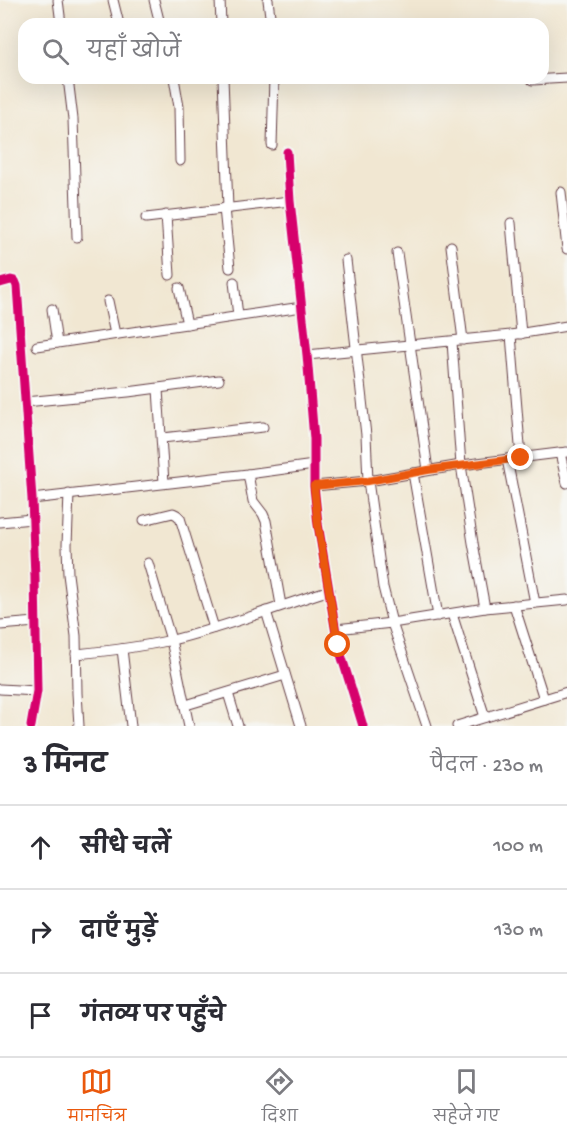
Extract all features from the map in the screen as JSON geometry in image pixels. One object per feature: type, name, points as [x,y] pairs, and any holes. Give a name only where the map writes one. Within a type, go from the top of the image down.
[{"type":"street","points":[[58,0],[60,18]]},
{"type":"street","points":[[113,0],[118,18]]},
{"type":"street","points":[[154,0],[158,18]]},
{"type":"street","points":[[220,0],[221,18]]},
{"type":"street","points":[[268,0],[270,18]]},
{"type":"street","points":[[549,79],[567,78]]},
{"type":"street","points":[[69,84],[73,119],[77,237]]},
{"type":"street","points":[[175,84],[179,107],[180,161]]},
{"type":"street","points":[[223,84],[230,268]]},
{"type":"street","points":[[272,145],[274,84]]},
{"type":"street","points":[[287,152],[290,201],[307,355],[318,525],[343,664],[363,726]]},
{"type":"street","points":[[561,192],[567,249]]},
{"type":"street","points":[[146,218],[290,201]]},
{"type":"street","points":[[166,215],[170,275]]},
{"type":"street","points":[[511,223],[522,334]]},
{"type":"street","points":[[451,246],[463,340]]},
{"type":"street","points":[[398,254],[428,470]]},
{"type":"street","points":[[346,260],[366,435],[368,481],[383,587],[392,622],[427,726]]},
{"type":"street","points":[[0,283],[11,280],[15,281],[16,286],[32,499],[37,691],[31,726]]},
{"type":"street","points":[[234,282],[238,316]]},
{"type":"street","points":[[179,288],[187,324]]},
{"type":"street","points":[[108,301],[115,334]]},
{"type":"street","points":[[37,346],[302,307]]},
{"type":"street","points":[[52,309],[57,343]]},
{"type":"street","points":[[307,355],[452,342],[567,326]]},
{"type":"street","points":[[511,335],[521,458]]},
{"type":"street","points":[[452,342],[466,506],[485,608]]},
{"type":"street","points":[[25,402],[219,380]]},
{"type":"street","points":[[158,388],[164,483]]},
{"type":"street","points":[[162,438],[263,427]]},
{"type":"street","points":[[314,486],[368,481],[461,465],[564,453],[567,483]]},
{"type":"street","points":[[507,459],[535,603]]},
{"type":"street","points":[[32,499],[315,465]]},
{"type":"street","points":[[413,473],[438,616]]},
{"type":"street","points":[[248,474],[253,501],[266,521],[281,605]]},
{"type":"street","points":[[69,494],[68,574],[76,636],[79,726]]},
{"type":"street","points":[[144,520],[173,513],[180,518],[214,628]]},
{"type":"street","points":[[0,522],[32,519]]},
{"type":"street","points":[[148,562],[171,640],[189,726]]},
{"type":"street","points":[[76,654],[122,650],[171,640],[330,590]]},
{"type":"street","points":[[336,629],[514,604],[567,600]]},
{"type":"street","points":[[514,604],[544,699]]},
{"type":"street","points":[[266,611],[301,726]]},
{"type":"street","points":[[452,614],[485,717]]},
{"type":"street","points":[[0,625],[36,622]]},
{"type":"street","points":[[122,650],[131,726]]},
{"type":"street","points":[[186,705],[285,675]]},
{"type":"street","points":[[0,689],[37,691]]},
{"type":"street","points":[[457,726],[567,692]]},
{"type":"street","points":[[228,693],[238,726]]},
{"type":"cycle path","points":[[287,152],[290,201],[307,355],[318,524],[338,645],[363,726]]},
{"type":"cycle path","points":[[0,283],[11,280],[15,281],[17,286],[32,499],[37,691],[31,726]]},
{"type":"route","points":[[338,645],[318,525],[314,486],[368,481],[461,465],[521,458]]}]
